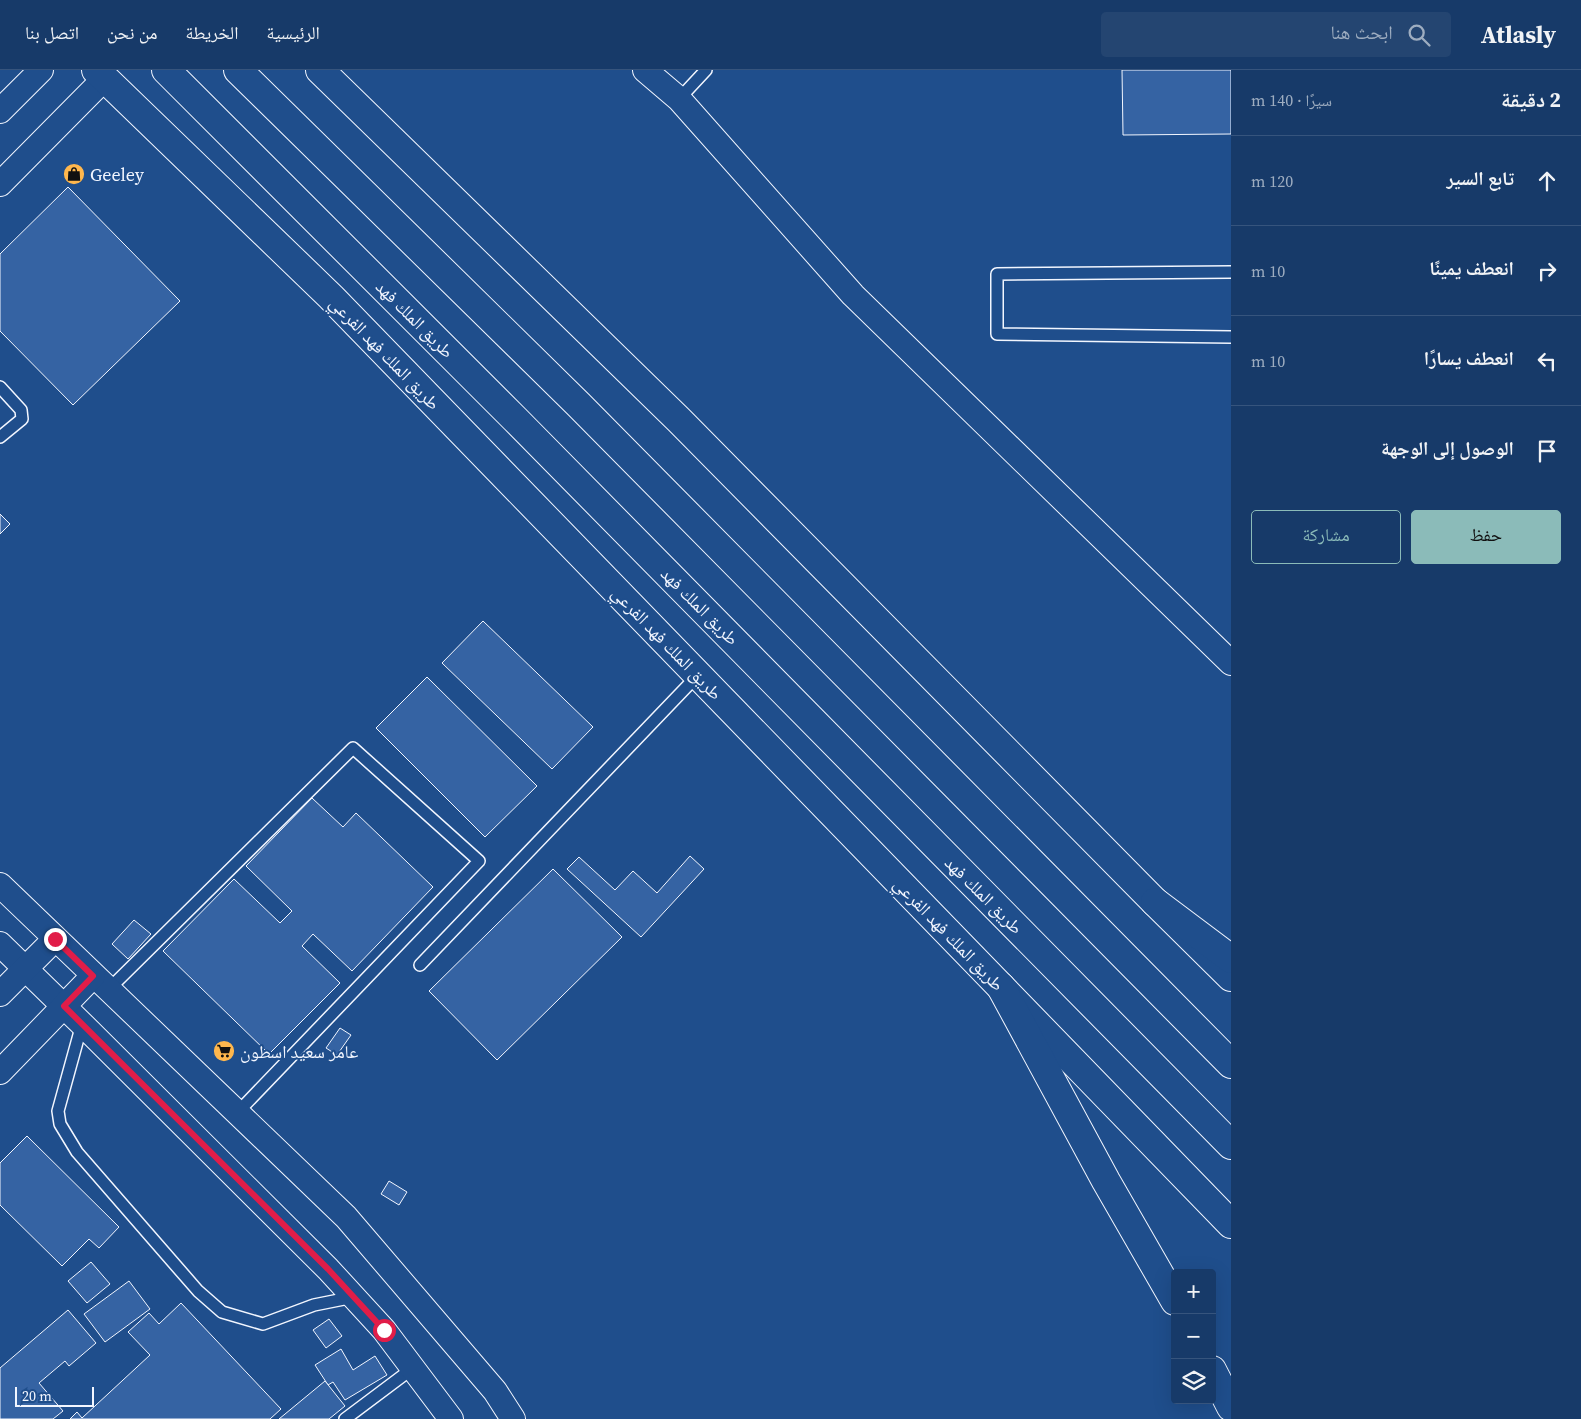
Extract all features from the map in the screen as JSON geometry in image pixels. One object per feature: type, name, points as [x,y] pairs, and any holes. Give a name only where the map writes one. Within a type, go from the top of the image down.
[{"type":"main road","name":"طريق الملك فهد","points":[[166,70],[522,426],[1231,1146]]},
{"type":"main road","points":[[238,70],[578,404],[1228,1061]]},
{"type":"main road","points":[[320,70],[679,420],[1231,977]]},
{"type":"main road","name":"طريق الملك فهد الفرعي","points":[[101,74],[331,297],[1231,1224]]},
{"type":"main road","points":[[1155,902],[1231,959]]},
{"type":"main road","points":[[1001,987],[1106,1181],[1171,1294]]},
{"type":"main road","points":[[1216,1378],[1231,1407]]},
{"type":"street","points":[[0,111],[41,70]]},
{"type":"street","points":[[645,70],[679,99],[853,295],[1231,663]]},
{"type":"street","points":[[2,179],[101,74]]},
{"type":"street","points":[[0,885],[346,1217],[494,1391],[513,1419]]},
{"type":"street","points":[[0,994],[55,939]]},
{"type":"street","points":[[0,944],[354,1297],[384,1330],[451,1419]]},
{"type":"street","points":[[0,1072],[64,1006],[100,983]]},
{"type":"lane","points":[[679,99],[706,70]]},
{"type":"lane","points":[[1231,272],[997,274],[997,334],[1231,337]]},
{"type":"lane","points":[[0,387],[21,410],[22,419],[0,437]]},
{"type":"lane","points":[[420,965],[698,675]]},
{"type":"lane","points":[[100,983],[352,748],[479,861],[237,1113]]},
{"type":"lane","points":[[82,1024],[58,1111],[60,1124],[77,1152],[198,1292],[222,1312],[264,1324],[314,1305],[354,1297]]},
{"type":"lane","points":[[345,1419],[413,1368]]},
{"type":"building","points":[[1122,70],[1231,70],[1231,134],[1123,135]]},
{"type":"building","points":[[68,187],[180,301],[73,405],[0,331],[0,254]]},
{"type":"building","points":[[0,514],[10,524],[0,534]]},
{"type":"building","points":[[483,621],[593,727],[552,769],[442,663]]},
{"type":"building","points":[[427,677],[537,786],[485,837],[376,728]]},
{"type":"building","points":[[312,798],[343,827],[356,813],[433,887],[352,971],[313,934],[302,946],[340,983],[269,1054],[163,951],[234,879],[280,923],[292,911],[246,866]]},
{"type":"building","points":[[690,856],[704,869],[641,937],[567,869],[579,857],[615,890],[633,871],[657,893]]},
{"type":"building","points":[[553,869],[622,937],[497,1060],[429,991]]},
{"type":"building","points":[[134,920],[151,934],[128,959],[112,944]]},
{"type":"building","points":[[340,1028],[351,1035],[337,1055],[326,1048]]},
{"type":"building","points":[[27,1136],[119,1227],[99,1248],[89,1239],[62,1266],[0,1205],[0,1163]]},
{"type":"building","points":[[389,1181],[407,1192],[399,1205],[381,1194]]},
{"type":"building","points":[[91,1262],[110,1284],[87,1303],[68,1281]]},
{"type":"building","points":[[129,1281],[150,1309],[105,1342],[84,1314]]},
{"type":"building","points":[[181,1303],[281,1409],[270,1419],[70,1419],[77,1412],[82,1418],[150,1355],[128,1332],[149,1313],[159,1324]]},
{"type":"building","points":[[68,1310],[96,1343],[69,1366],[65,1361],[39,1383],[63,1411],[53,1419],[0,1419],[0,1368]]},
{"type":"building","points":[[329,1319],[342,1336],[326,1348],[313,1330]]},
{"type":"building","points":[[341,1349],[353,1370],[375,1356],[387,1375],[345,1400],[333,1382],[328,1385],[315,1365]]},
{"type":"building","points":[[325,1381],[345,1406],[329,1419],[279,1419]]},
{"type":"place","name":"Geeley","points":[[74,174]]},
{"type":"place","name":"عامر سعيد اسطون","points":[[224,1051]]},
{"type":"route","points":[[55,939],[93,976],[64,1006],[328,1269],[384,1330]]}]
